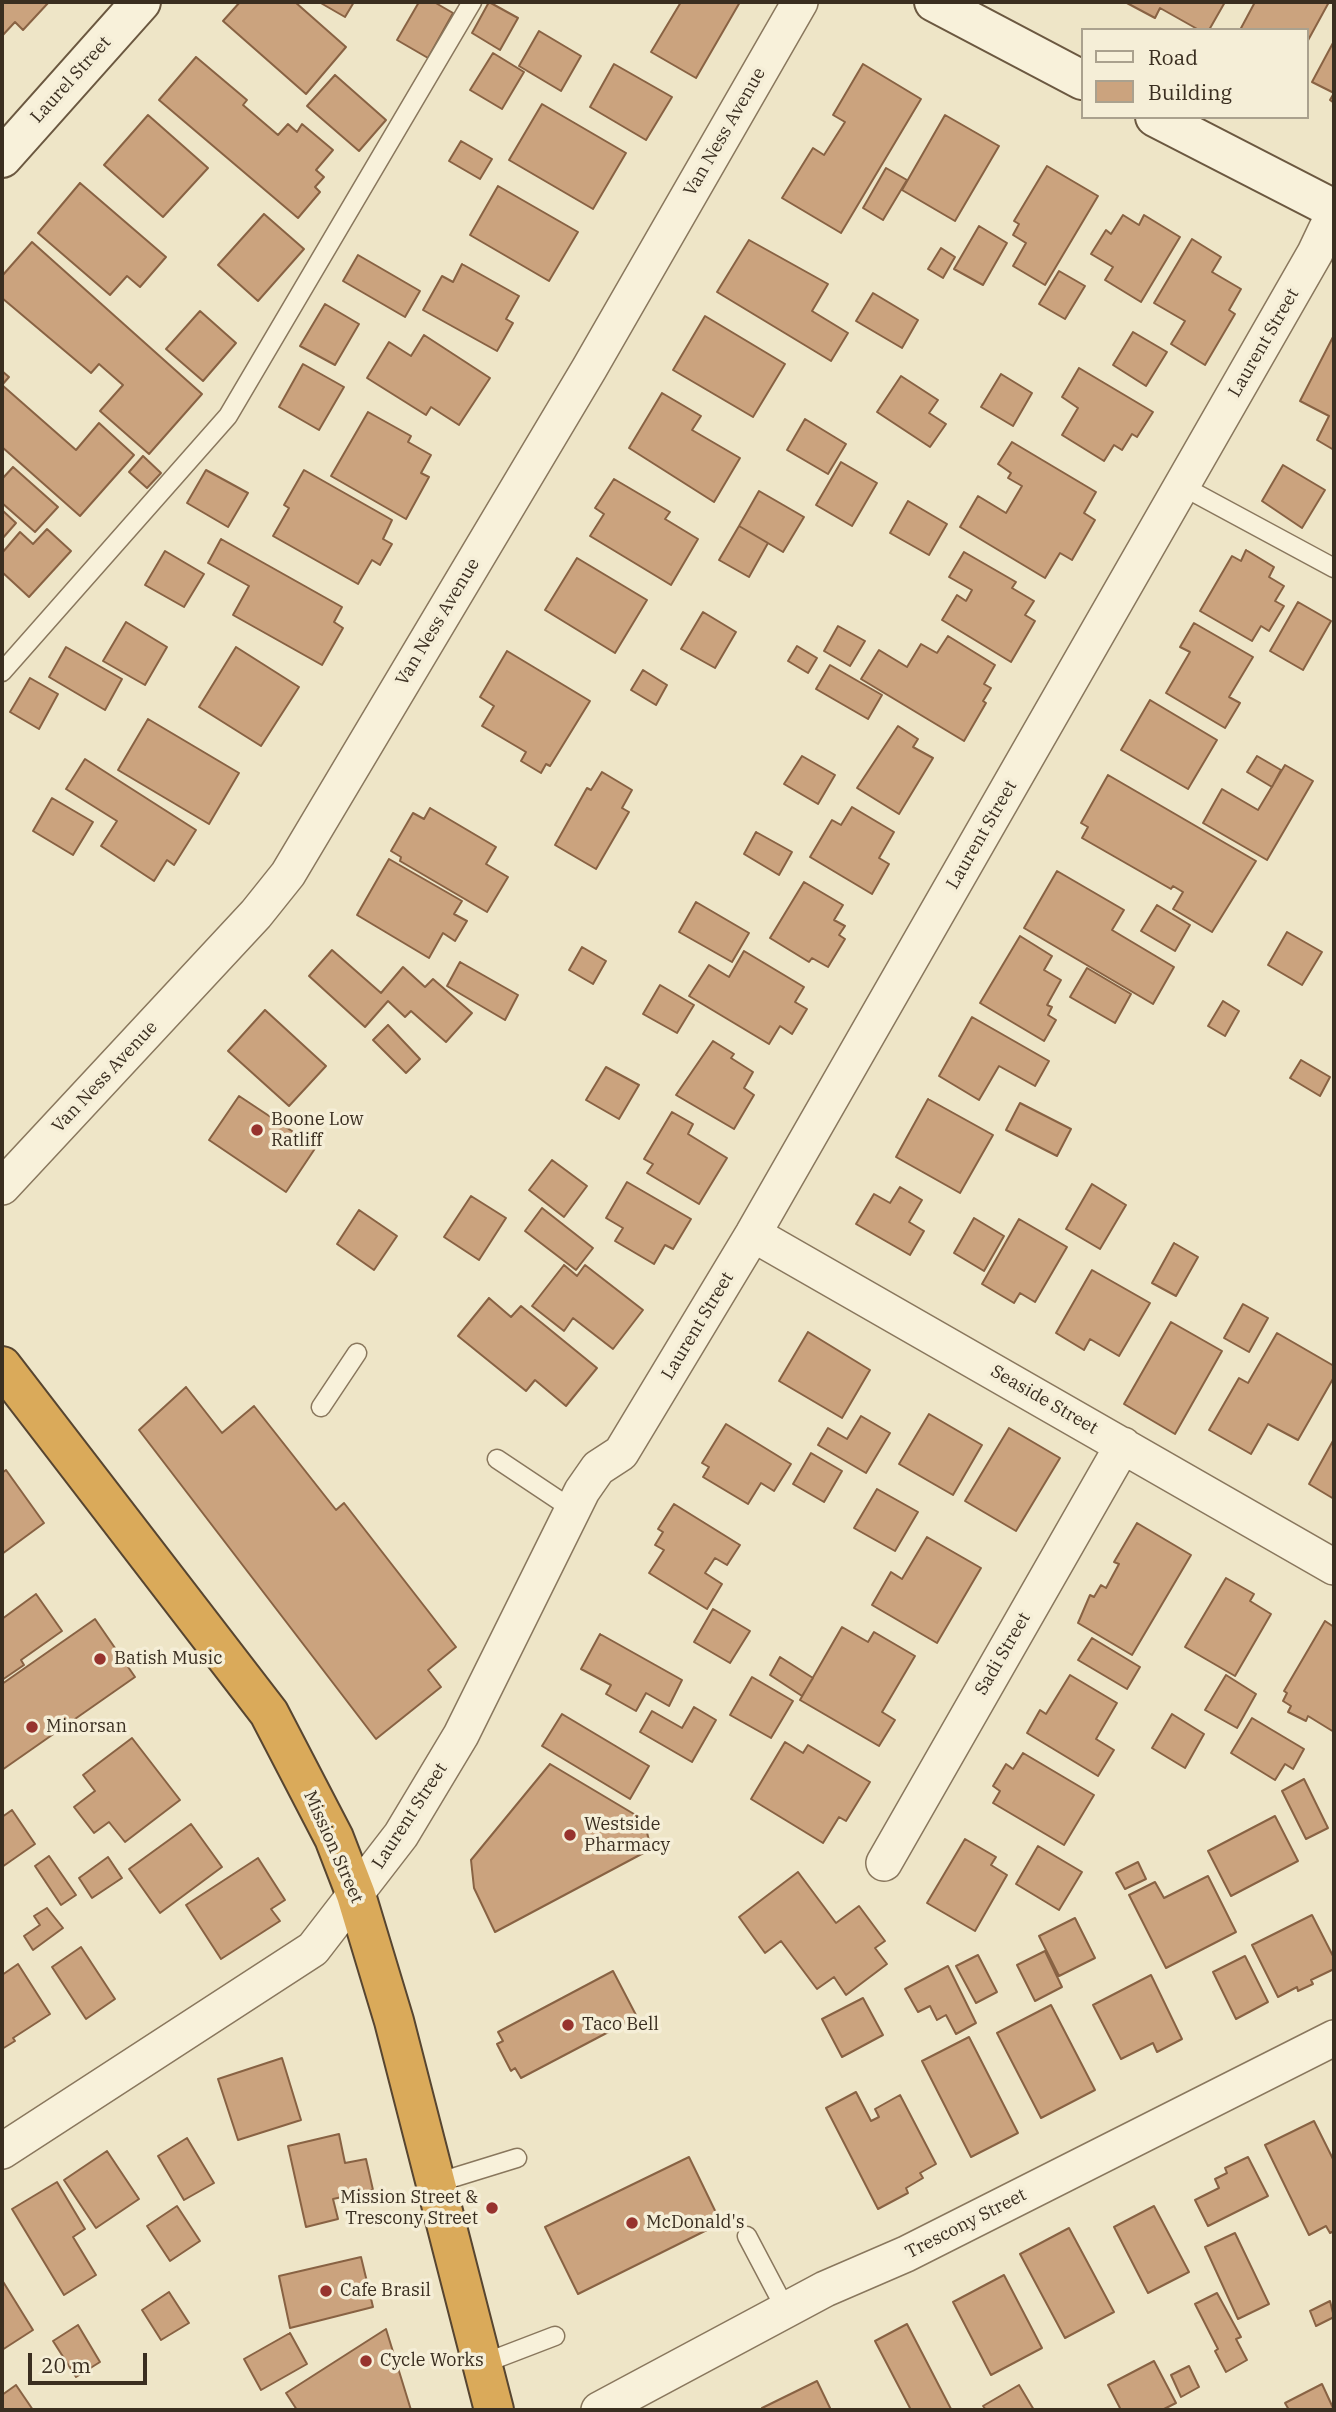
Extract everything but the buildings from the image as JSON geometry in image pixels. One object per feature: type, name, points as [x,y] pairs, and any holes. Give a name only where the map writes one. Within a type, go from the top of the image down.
[{"type":"highway","name":"Mission Street","points":[[2,1366],[269,1713],[334,1838],[356,1895],[436,2183],[494,2410]]},
{"type":"street","name":"Laurel Street","points":[[2,158],[141,2]]},
{"type":"street","name":"Van Ness Avenue","points":[[2,1187],[256,914],[288,874],[589,369],[800,2]]},
{"type":"street","points":[[934,2],[1080,79]]},
{"type":"street","points":[[1160,119],[1334,211]]},
{"type":"street","name":"Laurent Street","points":[[2,2151],[313,1949],[401,1835],[461,1735],[571,1496],[598,1468],[621,1453],[753,1234],[1315,253],[1334,211]]},
{"type":"street","name":"Seaside Street","points":[[753,1234],[1334,1567]]},
{"type":"street","name":"Sadi Street","points":[[884,1863],[1123,1445]]},
{"type":"street","name":"Trescony Street","points":[[599,2410],[825,2289],[906,2255],[1334,2038]]},
{"type":"lane","points":[[2,672],[228,416],[472,2]]},
{"type":"lane","points":[[1182,486],[1334,568]]},
{"type":"lane","points":[[321,1407],[357,1353]]},
{"type":"lane","points":[[497,1459],[571,1496]]},
{"type":"lane","points":[[436,2183],[517,2158]]},
{"type":"lane","points":[[747,2236],[786,2310]]},
{"type":"lane","points":[[482,2364],[555,2336]]},
{"type":"place","name":"Boone Low Ratliff","points":[[257,1130]]},
{"type":"place","name":"Batish Music","points":[[100,1659]]},
{"type":"place","name":"Minorsan","points":[[32,1727]]},
{"type":"place","name":"Westside Pharmacy","points":[[570,1835]]},
{"type":"place","name":"Taco Bell","points":[[568,2025]]},
{"type":"place","name":"Mission Street & Trescony Street","points":[[492,2208]]},
{"type":"place","name":"McDonald's","points":[[632,2223]]},
{"type":"place","name":"Cafe Brasil","points":[[326,2291]]},
{"type":"place","name":"Cycle Works","points":[[366,2361]]}]
